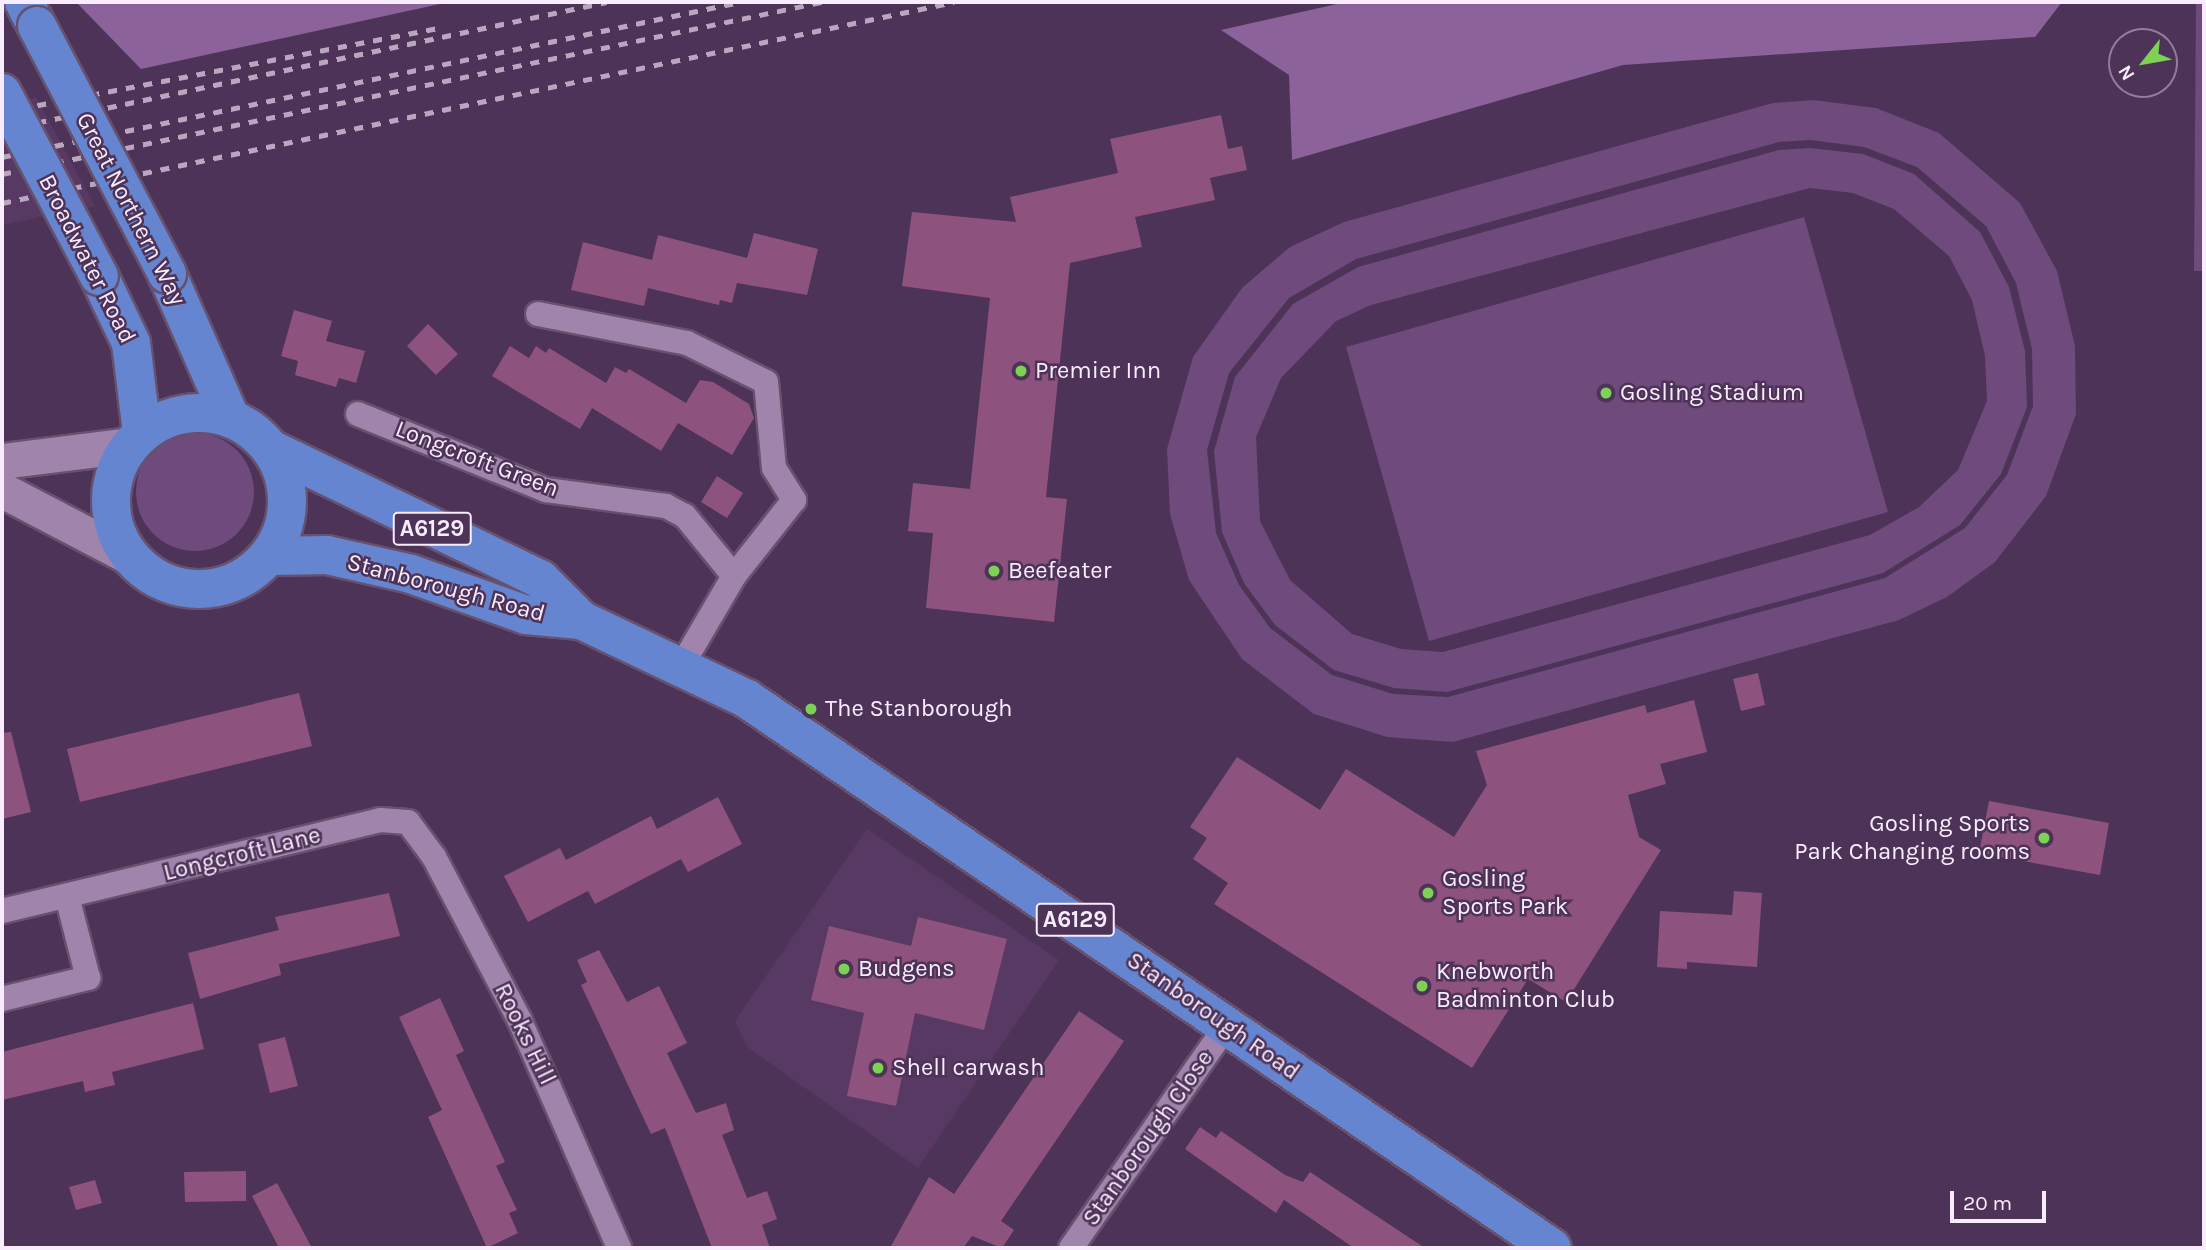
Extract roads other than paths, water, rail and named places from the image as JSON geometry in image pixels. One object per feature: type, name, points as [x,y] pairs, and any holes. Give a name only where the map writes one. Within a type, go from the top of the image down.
[{"type":"main road","name":"Great Northern Way","points":[[30,14],[167,274],[232,419]]},
{"type":"main road","name":"Broadwater Road","points":[[2,93],[99,276],[131,343],[136,439]]},
{"type":"main road","points":[[185,414],[232,419],[273,450],[286,477],[288,506],[270,556],[250,575],[200,590],[173,587],[130,557],[114,532],[111,509],[113,483],[136,439],[185,414]]},
{"type":"main road","name":"Stanborough Road","points":[[273,450],[540,579],[581,620]]},
{"type":"main road","name":"Stanborough Road","points":[[270,556],[327,555],[411,575],[526,615],[581,620],[682,665],[747,699],[1552,1248]]},
{"type":"street","points":[[538,314],[687,343],[757,374],[770,394],[767,436],[774,468],[794,500],[734,576],[682,665]]},
{"type":"street","name":"Longcroft Green","points":[[358,414],[546,490],[666,506],[685,516],[734,576]]},
{"type":"street","points":[[2,461],[136,439]]},
{"type":"street","points":[[2,490],[130,557]]},
{"type":"street","name":"Longcroft Lane","points":[[2,911],[393,818],[416,827]]},
{"type":"street","name":"Rooks Hill","points":[[416,827],[520,1021],[619,1248]]},
{"type":"street","points":[[2,999],[88,978],[67,896]]},
{"type":"street","name":"Stanborough Close","points":[[1071,1248],[1226,1027]]},
{"type":"railway","points":[[2,130],[607,2]]},
{"type":"railway","points":[[2,157],[740,2]]},
{"type":"railway","points":[[2,174],[822,2]]},
{"type":"railway","points":[[2,203],[954,2]]},
{"type":"railway","points":[[2,112],[437,28]]},
{"type":"place","name":"Premier Inn","points":[[1021,371]]},
{"type":"place","name":"Gosling Stadium","points":[[1606,393]]},
{"type":"place","name":"Beefeater","points":[[994,571]]},
{"type":"place","name":"The Stanborough","points":[[811,709]]},
{"type":"place","name":"Gosling Sports Park Changing rooms","points":[[2044,838]]},
{"type":"place","name":"Gosling Sports Park","points":[[1428,893]]},
{"type":"place","name":"Budgens","points":[[844,969]]},
{"type":"place","name":"Knebworth Badminton Club","points":[[1422,986]]},
{"type":"place","name":"Shell carwash","points":[[878,1068]]}]
